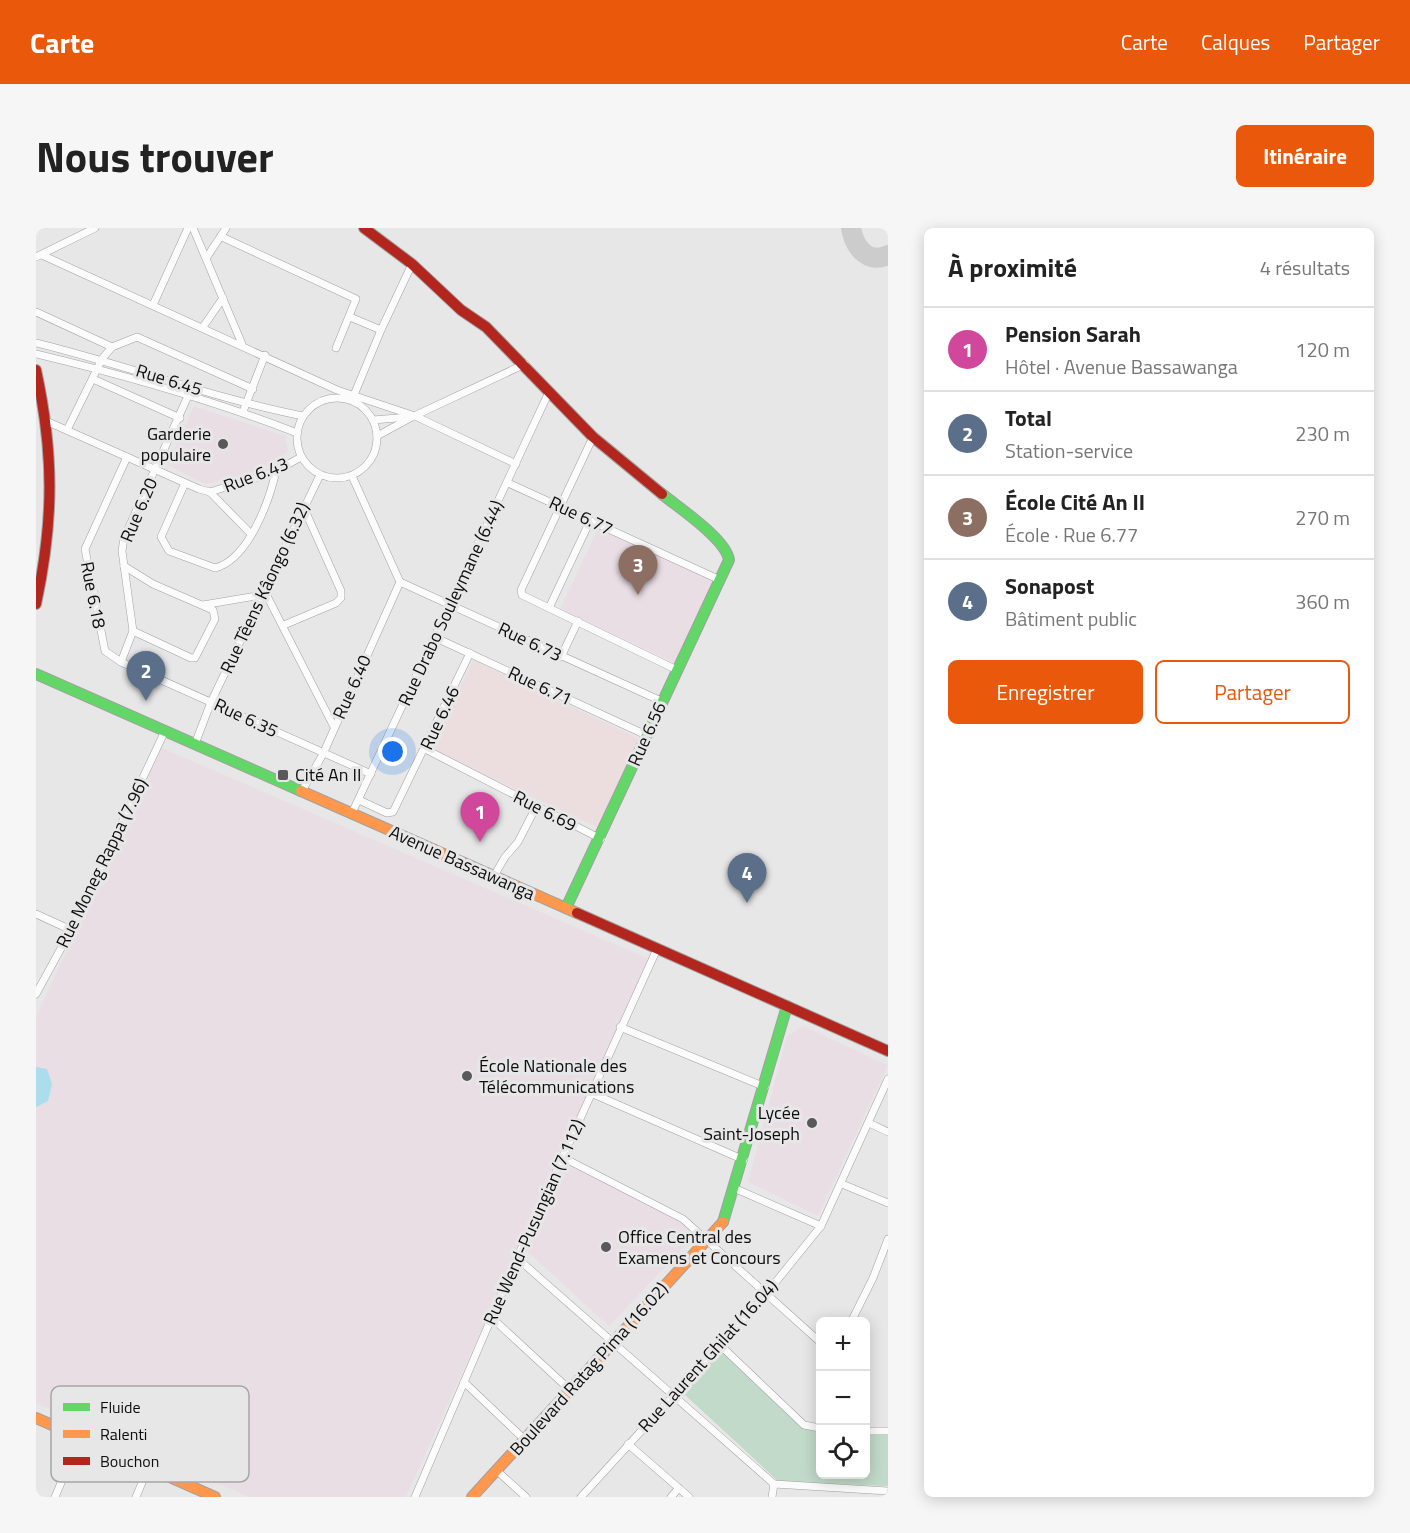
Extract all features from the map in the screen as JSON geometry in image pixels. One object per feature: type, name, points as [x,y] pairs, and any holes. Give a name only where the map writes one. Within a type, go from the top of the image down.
[{"type":"main road","points":[[364,228],[412,264],[441,293],[486,327],[525,364],[593,437]]},
{"type":"main road","points":[[36,370],[46,421],[52,470],[51,528],[36,604]]},
{"type":"main road","name":"Rue 6.56","points":[[566,908],[601,838],[661,701],[729,560],[728,552],[720,542],[593,437]]},
{"type":"main road","name":"Avenue Bassawanga","points":[[36,674],[888,1051]]},
{"type":"main road","name":"Boulevard Ratag Pima (16.02)","points":[[472,1497],[726,1218],[787,1006]]},
{"type":"main road","points":[[36,1418],[51,1425]]},
{"type":"main road","points":[[180,1482],[215,1497]]},
{"type":"street","points":[[39,256],[96,228]]},
{"type":"street","points":[[153,304],[188,228]]},
{"type":"street","points":[[193,228],[242,344]]},
{"type":"street","points":[[207,257],[226,228]]},
{"type":"street","points":[[222,237],[353,296],[357,304],[336,348]]},
{"type":"street","points":[[39,256],[242,344],[337,390],[413,416],[516,464]]},
{"type":"street","points":[[354,395],[412,264]]},
{"type":"street","points":[[203,327],[223,298]]},
{"type":"street","points":[[36,312],[112,347]]},
{"type":"street","points":[[350,317],[381,330]]},
{"type":"street","points":[[67,430],[102,359],[112,347],[137,337],[253,389]]},
{"type":"street","name":"Rue 6.45","points":[[36,343],[102,359],[185,384],[297,433]]},
{"type":"street","name":"Rue 6.45","points":[[36,354],[98,369],[186,395],[244,408],[303,416]]},
{"type":"street","points":[[244,408],[265,355]]},
{"type":"street","points":[[377,436],[413,416],[525,364]]},
{"type":"street","points":[[141,382],[143,371]]},
{"type":"street","points":[[93,379],[180,418]]},
{"type":"street","name":"Rue 6.20","points":[[134,631],[124,566],[123,538],[180,418],[186,395],[185,384]]},
{"type":"street","name":"Rue Drabo Souleymane (6.44)","points":[[352,813],[549,392]]},
{"type":"street","points":[[337,398],[361,406],[373,420],[377,436],[371,459],[363,469],[352,476],[330,478],[320,475],[309,468],[301,457],[297,433],[303,416],[322,401],[337,398]]},
{"type":"street","points":[[373,420],[413,416]]},
{"type":"street","name":"Rue 6.43","points":[[46,421],[210,492],[276,471],[301,457]]},
{"type":"street","points":[[593,437],[521,590],[522,594],[677,670]]},
{"type":"street","name":"Rue 6.18","points":[[121,663],[105,651],[85,549],[127,457]]},
{"type":"street","points":[[185,483],[161,537],[169,551],[215,568],[234,559],[251,534],[260,518],[276,471]]},
{"type":"street","name":"Rue Têens Kâongo (6.32)","points":[[195,744],[211,702],[303,506],[320,475]]},
{"type":"street","points":[[352,476],[400,582]]},
{"type":"street","name":"Rue 6.77","points":[[508,483],[720,580]]},
{"type":"street","points":[[210,492],[251,534]]},
{"type":"street","points":[[284,625],[336,603],[341,598],[341,591],[303,506]]},
{"type":"street","points":[[549,608],[590,520]]},
{"type":"street","points":[[121,663],[134,631],[195,658],[216,619],[213,610],[153,584],[124,566]]},
{"type":"street","name":"Rue 6.73","points":[[400,582],[661,701]]},
{"type":"street","name":"Rue 6.40","points":[[302,791],[323,754],[400,582]]},
{"type":"street","points":[[200,605],[263,592],[284,625],[334,727]]},
{"type":"street","points":[[561,657],[578,621]]},
{"type":"street","name":"Rue 6.71","points":[[434,637],[646,735]]},
{"type":"street","name":"Rue 6.46","points":[[358,800],[387,813],[393,812],[470,653]]},
{"type":"street","name":"Rue 6.35","points":[[121,663],[371,774]]},
{"type":"street","name":"Rue Moneg Rappa (7.96)","points":[[36,994],[38,985],[71,930],[165,731]]},
{"type":"street","name":"Rue 6.69","points":[[425,749],[601,838]]},
{"type":"street","points":[[494,876],[505,857],[518,842],[536,807]]},
{"type":"street","points":[[36,914],[71,930]]},
{"type":"street","name":"Rue Wend-Pusungian (7.112)","points":[[415,1497],[517,1258],[620,1026],[657,949]]},
{"type":"street","points":[[620,1026],[765,1087]]},
{"type":"street","name":"Rue Laurent Ghilat (16.04)","points":[[580,1497],[766,1294],[821,1226],[842,1184],[888,1078]]},
{"type":"street","points":[[591,1093],[744,1160]]},
{"type":"street","points":[[869,1124],[888,1132]]},
{"type":"street","points":[[562,1157],[683,1219],[816,1338]]},
{"type":"street","points":[[842,1184],[888,1203]]},
{"type":"street","points":[[736,1189],[821,1226]]},
{"type":"street","points":[[854,1317],[873,1278],[888,1239]]},
{"type":"street","points":[[517,1258],[774,1484],[851,1493],[888,1491]]},
{"type":"street","points":[[492,1318],[570,1390]]},
{"type":"street","points":[[719,1344],[804,1425],[816,1427]]},
{"type":"street","points":[[464,1382],[525,1440]]},
{"type":"street","points":[[870,1431],[888,1431]]},
{"type":"street","points":[[628,1444],[689,1497]]},
{"type":"street","points":[[496,1470],[526,1497]]},
{"type":"street","points":[[55,1497],[61,1482]]},
{"type":"street","points":[[136,1497],[142,1482]]},
{"type":"street","points":[[772,1497],[774,1484]]},
{"type":"street","points":[[671,1497],[679,1488]]},
{"type":"shaded area","points":[[194,406],[285,436],[288,451],[276,462],[258,471],[233,479],[205,484],[167,465]]},
{"type":"shaded area","points":[[599,527],[716,582],[677,664],[560,609]]},
{"type":"shaded area","points":[[473,660],[640,739],[599,828],[431,750]]},
{"type":"shaded area","points":[[160,747],[649,959],[406,1497],[249,1497],[215,1482],[249,1482],[249,1386],[51,1386],[51,1410],[36,1403],[36,1017]]},
{"type":"shaded area","name":"Lycée Saint-Joseph","points":[[803,1026],[888,1065],[818,1216],[748,1182],[787,1036]]},
{"type":"shaded area","name":"Office Central des Examens et Concours","points":[[565,1163],[690,1226],[687,1244],[609,1326],[526,1250]]},
{"type":"green space","points":[[723,1347],[805,1423],[816,1424],[816,1479],[870,1479],[870,1427],[888,1429],[888,1486],[779,1482],[684,1394]]},
{"type":"water","points":[[36,1067],[47,1069],[52,1084],[48,1101],[36,1107]]},
{"type":"taxiway","points":[[851,228],[858,247],[868,256],[874,258],[888,255]]},
{"type":"traffic: fast","points":[[566,908],[729,560],[720,543],[711,534],[662,494]]},
{"type":"traffic: fast","points":[[36,674],[301,791]]},
{"type":"traffic: fast","points":[[723,1222],[787,1006]]},
{"type":"traffic: slow","points":[[301,791],[577,913]]},
{"type":"traffic: slow","points":[[472,1497],[723,1222]]},
{"type":"traffic: slow","points":[[36,1418],[51,1425]]},
{"type":"traffic: slow","points":[[181,1482],[215,1497]]},
{"type":"traffic: jam","points":[[364,228],[412,264],[461,310],[486,327],[593,437],[662,494]]},
{"type":"traffic: jam","points":[[36,370],[46,430],[50,487],[46,544],[36,604]]},
{"type":"traffic: jam","points":[[577,913],[888,1051]]},
{"type":"place","name":"Garderie populaire","points":[[223,444]]},
{"type":"place","name":"École Cité An II","points":[[638,595]]},
{"type":"place","name":"Total","points":[[146,701]]},
{"type":"place","name":"Cité An II","points":[[283,775]]},
{"type":"place","name":"Pension Sarah","points":[[480,842]]},
{"type":"place","name":"Sonapost","points":[[747,903]]},
{"type":"place","name":"École Nationale des Télécommunications","points":[[467,1076]]},
{"type":"place","name":"Lycée Saint-Joseph","points":[[812,1123]]},
{"type":"place","name":"Office Central des Examens et Concours","points":[[606,1247]]}]
